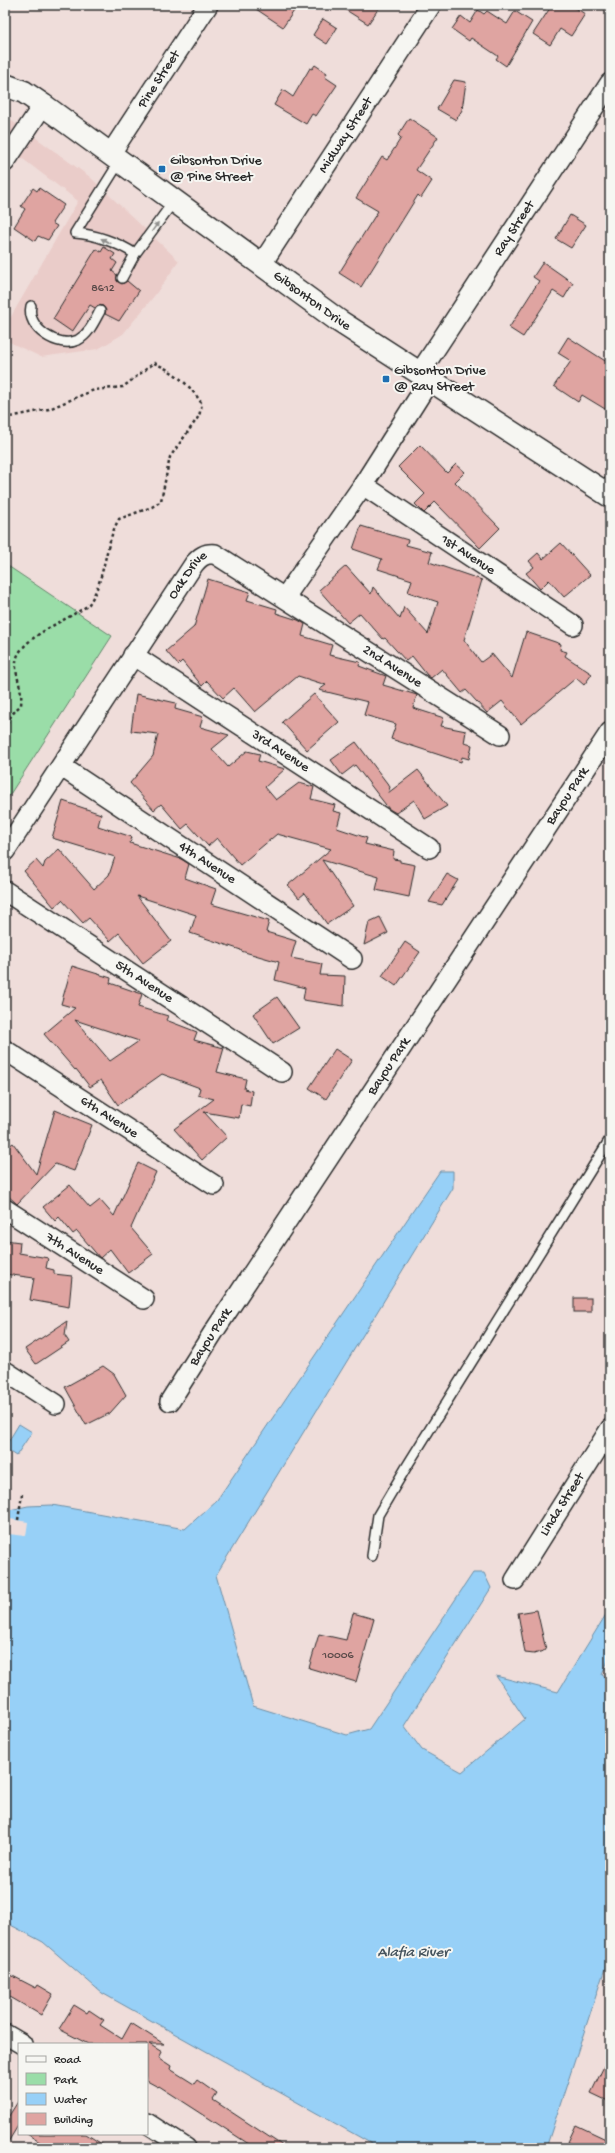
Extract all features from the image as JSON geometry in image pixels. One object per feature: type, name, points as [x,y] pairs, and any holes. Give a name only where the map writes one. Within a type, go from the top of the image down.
[{"type":"main road","name":"Gibsonton Drive","points":[[5,72],[14,89],[43,104],[328,314],[424,378],[608,489]]},
{"type":"street","name":"Pine Street","points":[[116,157],[208,5]]},
{"type":"street","name":"Midway Street","points":[[261,265],[431,5]]},
{"type":"street","name":"Ray Street","points":[[424,378],[610,83]]},
{"type":"street","points":[[5,162],[43,104]]},
{"type":"street","points":[[285,597],[363,485],[424,378]]},
{"type":"street","name":"1st Avenue","points":[[363,485],[573,625]]},
{"type":"street","name":"Oak Drive","points":[[5,851],[62,767],[132,655],[194,564],[203,555],[215,554],[285,597]]},
{"type":"street","name":"2nd Avenue","points":[[285,597],[500,735]]},
{"type":"street","name":"3rd Avenue","points":[[132,655],[429,848]]},
{"type":"street","name":"Bayou Park","points":[[170,1401],[217,1326],[610,732]]},
{"type":"street","name":"4th Avenue","points":[[62,767],[352,959]]},
{"type":"street","name":"5th Avenue","points":[[5,891],[282,1072]]},
{"type":"street","name":"6th Avenue","points":[[5,1050],[214,1185]]},
{"type":"street","name":"7th Avenue","points":[[5,1210],[144,1299]]},
{"type":"street","points":[[5,1371],[56,1404]]},
{"type":"street","name":"Linda Street","points":[[515,1580],[610,1429]]},
{"type":"street","points":[[5,2034],[20,2043]]},
{"type":"street","points":[[148,2124],[186,2148]]},
{"type":"lane","points":[[116,157],[75,233],[94,235],[127,248],[135,254]]},
{"type":"lane","points":[[122,278],[135,254],[175,200]]},
{"type":"lane","points":[[31,306],[31,320],[38,329],[58,341],[67,343],[77,341],[87,334],[100,311]]},
{"type":"lane","points":[[372,1556],[378,1515],[406,1466],[610,1139]]},
{"type":"path","points":[[5,418],[49,409],[94,390],[123,388],[154,363],[166,367],[193,389],[202,404],[199,416],[170,457],[161,501],[152,507],[119,519],[112,530],[97,590],[87,606],[29,641],[19,651],[16,663],[22,693],[21,705],[13,712],[7,722],[5,730]]},
{"type":"path","points":[[18,1520],[22,1494]]},
{"type":"shaded area","points":[[5,116],[19,126],[5,146]]},
{"type":"shaded area","points":[[32,135],[90,177],[179,261],[155,295],[123,334],[98,349],[41,357],[5,340],[5,327],[78,201],[19,156]]},
{"type":"green space","points":[[5,564],[112,636],[5,802]]},
{"type":"water","name":"Alafia River","points":[[440,1171],[453,1171],[453,1188],[216,1575],[253,1706],[347,1735],[369,1729],[473,1573],[484,1573],[491,1588],[404,1726],[422,1750],[462,1772],[525,1719],[496,1676],[558,1692],[610,1608],[610,1656],[602,1675],[610,1680],[610,1953],[546,2148],[374,2148],[372,2144],[102,1993],[43,1942],[5,1922],[5,1511],[28,1506],[52,1505],[185,1529],[217,1500]]},
{"type":"water","points":[[19,1424],[32,1432],[16,1456],[5,1449],[5,1447]]},
{"type":"pier","points":[[10,1519],[28,1522],[26,1536],[8,1534]]},
{"type":"building","points":[[250,5],[298,5],[283,27]]},
{"type":"building","points":[[338,5],[381,5],[368,24]]},
{"type":"building","points":[[552,5],[571,5],[585,14],[571,36],[560,29],[550,45],[533,34]]},
{"type":"building","points":[[478,10],[484,14],[487,11],[507,24],[515,11],[532,22],[506,66],[496,59],[498,56],[471,38],[469,41],[452,29],[461,16],[470,23]]},
{"type":"building","points":[[323,19],[337,28],[327,44],[313,35]]},
{"type":"building","points":[[315,65],[327,73],[325,77],[337,85],[316,116],[312,114],[306,124],[274,105],[283,90],[293,97],[310,68],[312,69]]},
{"type":"building","points":[[454,80],[466,82],[462,110],[456,120],[437,109]]},
{"type":"building","points":[[409,118],[438,137],[416,170],[432,181],[421,198],[418,195],[361,287],[339,273],[378,211],[356,198],[382,157],[387,160],[401,138],[398,135]]},
{"type":"building","points":[[33,188],[37,191],[39,188],[64,205],[52,223],[57,226],[48,240],[38,236],[35,241],[14,227],[25,209],[21,206]]},
{"type":"building","points":[[570,215],[586,225],[571,248],[556,239]]},
{"type":"building","points":[[104,247],[115,254],[112,259],[117,263],[112,271],[117,275],[117,281],[122,284],[127,281],[139,291],[119,321],[105,314],[106,310],[103,306],[99,305],[95,308],[90,305],[72,332],[53,319],[96,249],[101,252]]},
{"type":"building","points":[[543,262],[573,283],[564,298],[553,291],[523,337],[509,328],[539,281],[533,277]]},
{"type":"building","points":[[568,337],[610,364],[610,412],[582,395],[578,402],[554,386],[571,361],[558,353]]},
{"type":"building","points":[[420,445],[447,473],[456,464],[465,472],[455,482],[500,528],[480,548],[435,502],[424,513],[415,504],[425,494],[398,467]]},
{"type":"building","points":[[361,526],[408,540],[406,545],[432,552],[429,562],[482,580],[464,640],[481,662],[492,654],[512,678],[526,632],[561,644],[560,650],[567,652],[565,656],[592,674],[584,685],[576,678],[521,724],[502,701],[487,713],[466,690],[462,693],[442,669],[431,678],[412,656],[406,661],[385,638],[383,639],[360,613],[348,623],[319,590],[346,566],[371,594],[373,587],[400,619],[404,607],[428,634],[438,602],[408,592],[412,580],[378,569],[382,559],[353,549]]},
{"type":"building","points":[[561,543],[590,575],[564,597],[549,580],[540,589],[526,573],[534,567],[529,561],[538,553],[543,559]]},
{"type":"building","points":[[208,579],[250,592],[247,600],[277,609],[276,613],[298,620],[305,624],[302,636],[332,645],[329,655],[360,662],[359,666],[386,676],[383,685],[417,695],[413,708],[444,718],[441,726],[466,731],[464,743],[472,745],[469,759],[462,757],[461,762],[391,739],[396,724],[364,715],[368,702],[319,690],[326,685],[298,676],[255,712],[234,688],[223,698],[207,681],[202,686],[182,661],[178,665],[166,651],[194,627]]},
{"type":"building","points":[[136,694],[176,703],[175,709],[203,717],[200,727],[229,735],[212,749],[228,767],[247,751],[260,754],[258,761],[285,769],[265,787],[276,800],[299,783],[314,787],[311,799],[335,805],[333,811],[341,813],[337,828],[367,838],[365,844],[394,851],[393,859],[415,865],[409,897],[376,890],[379,877],[322,860],[353,906],[327,924],[305,893],[299,898],[288,885],[331,849],[277,834],[240,865],[217,838],[208,846],[188,824],[182,829],[161,804],[154,810],[130,783],[153,756],[158,734],[131,731]]},
{"type":"building","points":[[314,694],[339,722],[307,750],[282,722]]},
{"type":"building","points":[[356,742],[390,787],[388,793],[418,770],[447,806],[425,819],[414,800],[396,813],[389,809],[355,765],[342,775],[331,760]]},
{"type":"building","points":[[63,801],[101,814],[98,826],[132,837],[130,843],[181,859],[189,864],[185,878],[216,889],[211,904],[269,921],[266,932],[296,941],[291,958],[322,964],[320,975],[345,976],[344,1006],[303,1000],[305,988],[275,980],[279,962],[241,951],[190,933],[196,915],[137,896],[171,941],[143,963],[119,933],[110,941],[89,918],[83,923],[62,900],[54,907],[24,871],[36,860],[43,868],[45,862],[59,849],[94,889],[109,875],[115,857],[52,838]]},
{"type":"building","points":[[447,874],[458,880],[442,905],[429,902]]},
{"type":"building","points":[[380,917],[388,933],[364,945],[369,922]]},
{"type":"building","points":[[405,942],[420,952],[396,986],[382,976]]},
{"type":"building","points":[[72,966],[111,978],[110,983],[142,994],[138,1007],[168,1016],[166,1020],[197,1032],[194,1040],[224,1048],[217,1072],[246,1079],[244,1089],[252,1091],[250,1106],[241,1104],[239,1118],[204,1112],[227,1137],[202,1160],[174,1129],[214,1099],[198,1095],[200,1088],[162,1074],[118,1105],[101,1080],[90,1087],[76,1069],[75,1070],[44,1034],[75,1008],[61,1004]],"holes":[[[75,1020],[139,1041],[110,1061]]]},
{"type":"building","points":[[277,997],[299,1028],[273,1044],[253,1014]]},
{"type":"building","points":[[335,1049],[352,1060],[326,1099],[309,1088]]},
{"type":"building","points":[[55,1110],[92,1125],[74,1171],[55,1164],[17,1204],[5,1193],[5,1149],[13,1143],[36,1174]]},
{"type":"building","points":[[138,1163],[156,1172],[131,1228],[153,1254],[128,1273],[110,1249],[100,1258],[77,1231],[73,1234],[59,1217],[55,1221],[43,1207],[70,1185],[90,1208],[100,1200],[114,1216]]},
{"type":"building","points":[[5,1240],[20,1242],[19,1253],[48,1258],[46,1268],[54,1270],[54,1274],[72,1276],[69,1307],[30,1300],[34,1278],[5,1274]]},
{"type":"building","points":[[574,1298],[591,1298],[591,1312],[574,1312]]},
{"type":"building","points":[[67,1321],[65,1336],[69,1342],[36,1364],[25,1349]]},
{"type":"building","points":[[103,1366],[114,1374],[126,1395],[110,1413],[86,1425],[65,1387]]},
{"type":"building","points":[[537,1610],[546,1650],[534,1654],[525,1653],[518,1613]]},
{"type":"building","points":[[353,1613],[374,1619],[356,1682],[309,1668],[319,1634],[346,1640]]},
{"type":"building","points":[[5,1972],[36,1988],[38,1985],[53,1994],[41,2015],[5,1994]]},
{"type":"building","points":[[74,2005],[87,2013],[89,2010],[104,2020],[100,2025],[122,2039],[131,2023],[164,2044],[149,2044],[162,2052],[159,2058],[171,2066],[170,2069],[194,2084],[197,2080],[217,2094],[213,2100],[286,2148],[255,2148],[159,2086],[158,2087],[148,2082],[148,2043],[86,2043],[59,2029]]},
{"type":"building","points":[[610,2054],[610,2102],[591,2093]]},
{"type":"building","points":[[18,2102],[18,2126],[5,2147],[5,2122]]},
{"type":"building","points":[[576,2125],[610,2141],[610,2148],[580,2148],[568,2142]]},
{"type":"building","points":[[29,2135],[88,2135],[108,2148],[49,2148]]},
{"type":"place","name":"Gibsonton Drive @ Pine Street","points":[[162,169]]},
{"type":"place","name":"Gibsonton Drive @ Ray Street","points":[[386,379]]}]
